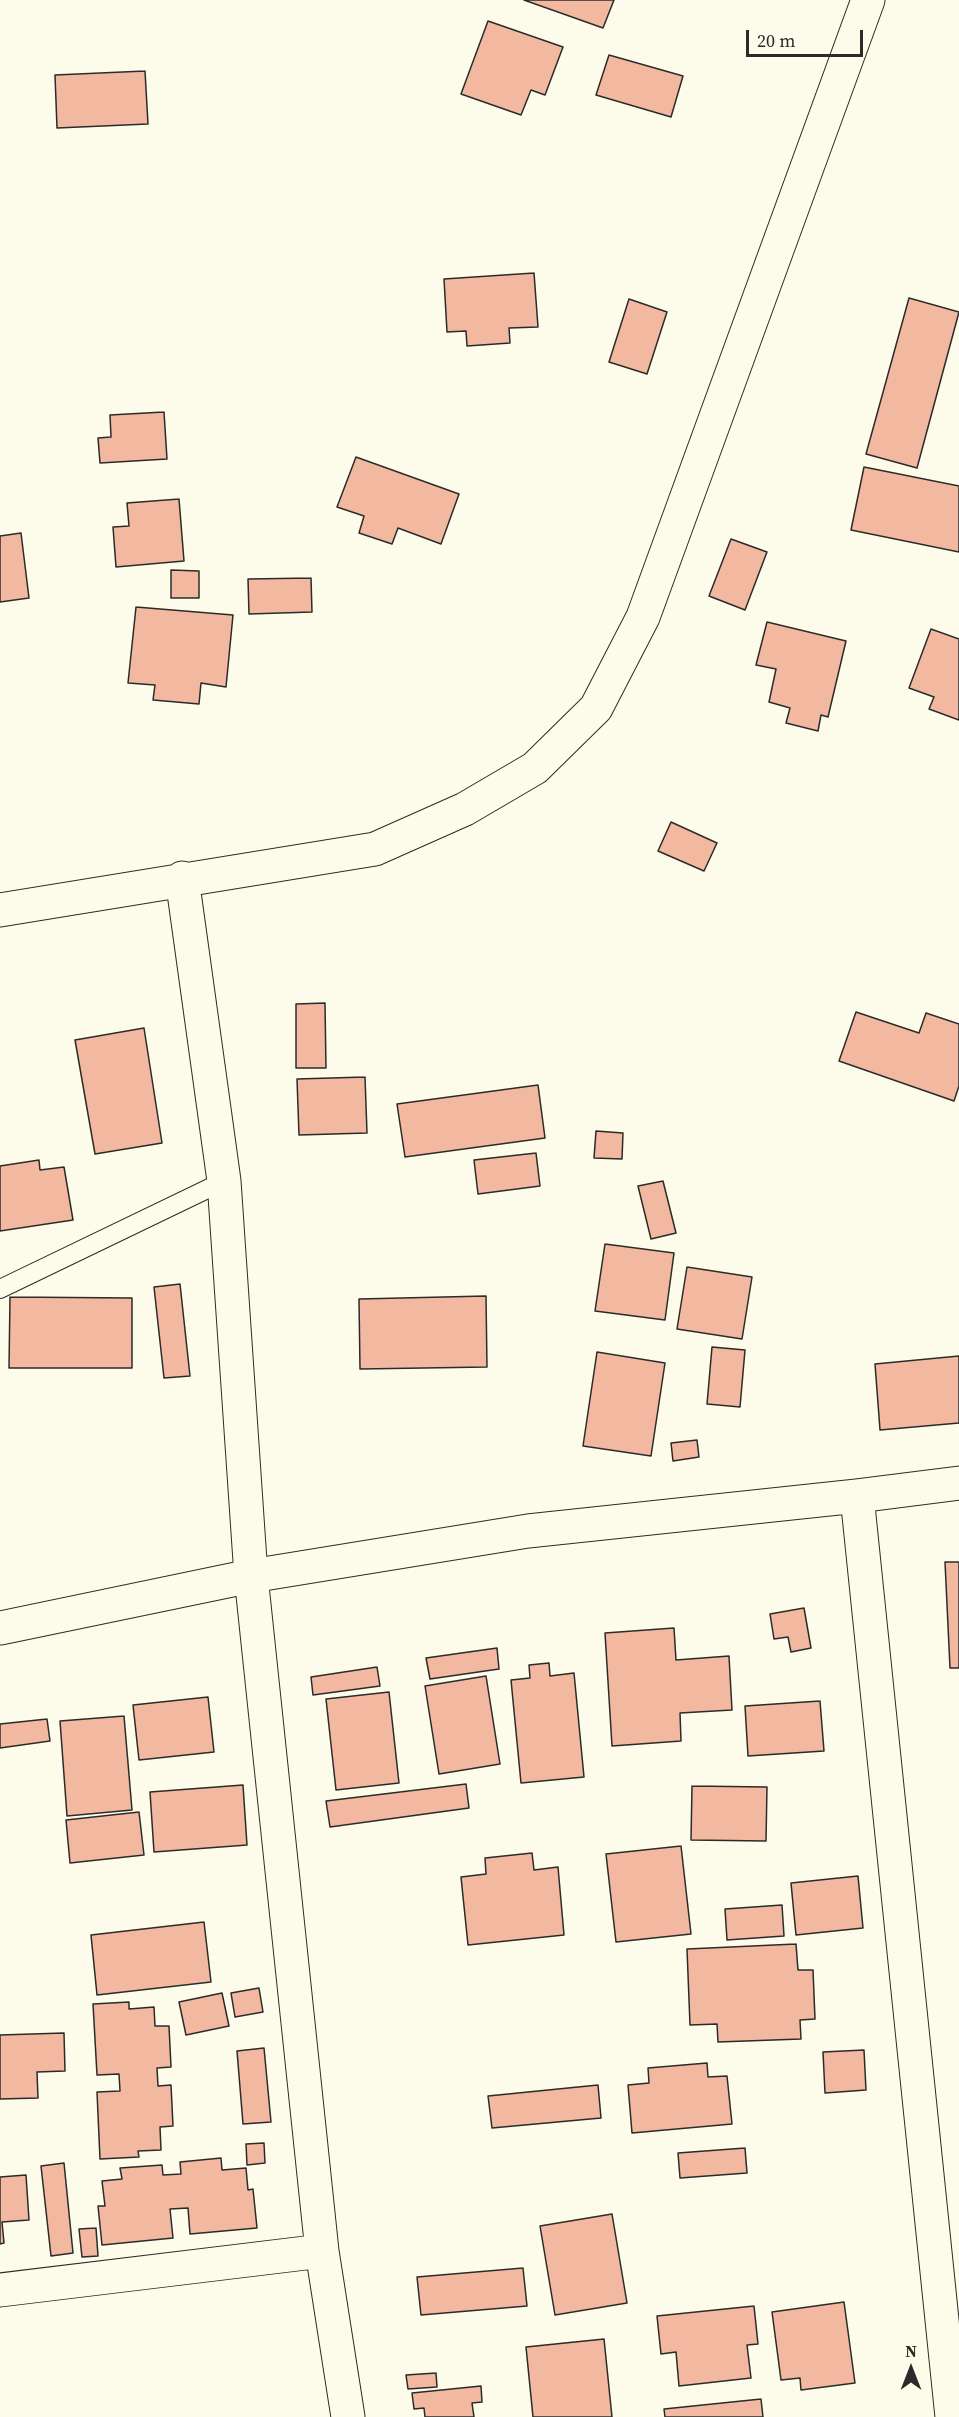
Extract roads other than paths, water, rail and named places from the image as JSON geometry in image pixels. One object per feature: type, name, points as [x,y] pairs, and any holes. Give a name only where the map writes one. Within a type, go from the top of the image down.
[{"type":"street","points":[[0,910],[182,878],[375,849],[465,809],[535,768],[596,708],[643,616],[868,0]]},
{"type":"street","points":[[182,878],[224,1181],[252,1576],[322,2251],[348,2417]]},
{"type":"street","points":[[0,1628],[252,1576],[528,1531],[857,1497],[959,1483]]},
{"type":"street","points":[[857,1497],[952,2417]]},
{"type":"street","points":[[0,2290],[322,2251]]},
{"type":"lane","points":[[0,1289],[224,1181]]}]
